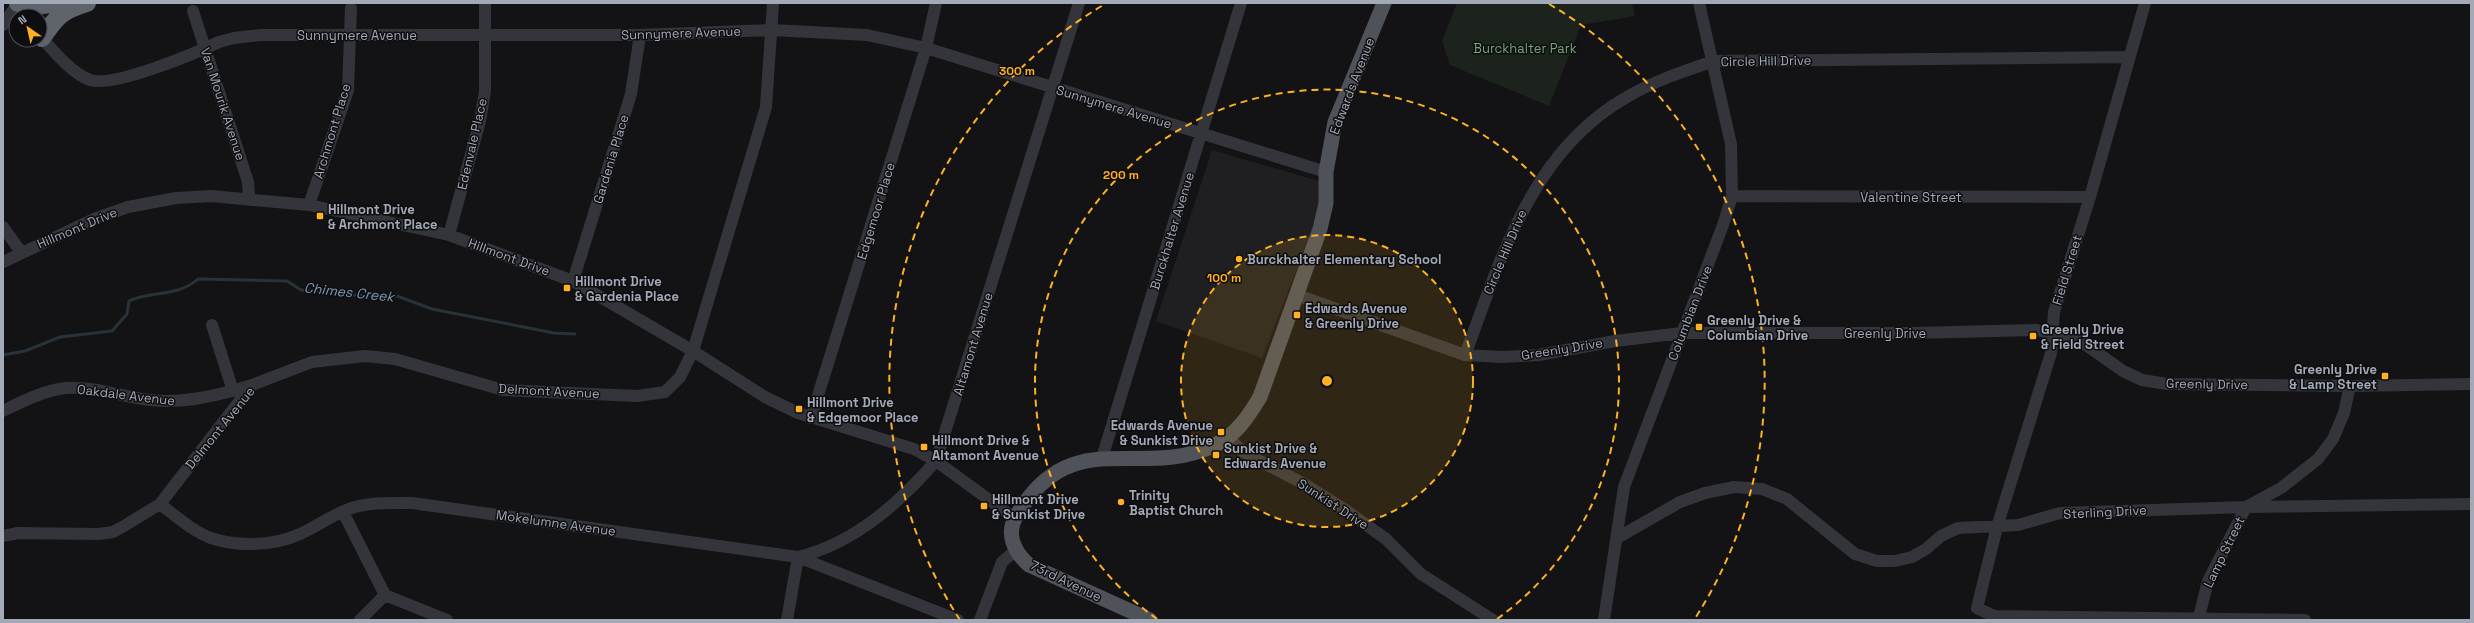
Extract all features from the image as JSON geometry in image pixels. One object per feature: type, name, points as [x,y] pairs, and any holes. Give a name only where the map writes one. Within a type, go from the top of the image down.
[{"type":"highway","points":[[18,3],[35,6],[58,3]]},
{"type":"highway","points":[[48,27],[62,12],[87,3]]},
{"type":"main road","name":"Edwards Avenue","points":[[1229,438],[1249,416],[1260,397],[1297,295],[1320,229],[1326,202],[1326,172],[1335,122],[1384,3]]},
{"type":"main road","points":[[1014,518],[1027,497],[1043,481],[1060,470],[1082,461],[1102,458],[1176,457],[1203,450],[1229,438]]},
{"type":"main road","name":"73rd Avenue","points":[[1014,518],[1011,528],[1012,540],[1016,550],[1029,565],[1150,620]]},
{"type":"street","points":[[3,8],[18,3]]},
{"type":"street","points":[[3,25],[18,3]]},
{"type":"street","name":"Edenvale Place","points":[[449,235],[480,121],[485,91],[485,3]]},
{"type":"street","name":"Delmont Avenue","points":[[3,536],[18,533],[99,534],[113,532],[160,504],[252,385],[312,362],[365,356],[395,359],[503,390],[649,395],[665,392],[673,386],[693,350],[766,107],[773,3]]},
{"type":"street","name":"Edgemoor Place","points":[[811,418],[926,48],[936,3]]},
{"type":"street","name":"Altamont Avenue","points":[[798,557],[832,546],[882,514],[912,488],[936,461],[1079,3]]},
{"type":"street","name":"Burckhalter Avenue","points":[[1102,458],[1241,3]]},
{"type":"street","name":"Columbian Drive","points":[[1604,620],[1624,487],[1723,225],[1732,196],[1731,144],[1714,61],[1699,3]]},
{"type":"street","name":"Field Street","points":[[2145,3],[2128,57],[2090,197],[2054,312],[2051,353],[1997,527],[1977,608],[1994,616],[2200,618]]},
{"type":"street","name":"Archmont Place","points":[[309,205],[348,90],[351,8]]},
{"type":"street","name":"Van Mourik Avenue","points":[[193,11],[248,182],[249,198]]},
{"type":"street","name":"Sunnymere Avenue","points":[[48,44],[81,76],[102,82],[122,78],[205,49],[219,42],[247,36],[640,35],[772,30],[867,35],[926,48],[1326,172]]},
{"type":"street","name":"Gardenia Place","points":[[573,281],[631,94],[640,35]]},
{"type":"street","name":"Circle Hill Drive","points":[[1465,355],[1518,218],[1531,194],[1559,156],[1594,122],[1627,97],[1668,77],[1714,61],[2128,57]]},
{"type":"street","name":"Hillmont Drive","points":[[3,262],[21,252],[94,219],[128,207],[176,198],[211,196],[249,198],[309,205],[449,235],[573,281],[693,350],[764,397],[811,418],[891,440],[936,461],[1014,518]]},
{"type":"street","name":"Valentine Street","points":[[1732,196],[2090,197]]},
{"type":"street","points":[[3,227],[21,252]]},
{"type":"street","name":"Greenly Drive","points":[[1297,295],[1465,355],[1502,357],[1539,355],[1615,340],[1682,333],[1914,333],[2037,330],[2079,340],[2123,371],[2142,380],[2167,384],[2350,386],[2471,384]]},
{"type":"street","points":[[212,325],[233,391]]},
{"type":"street","name":"Oakdale Avenue","points":[[3,411],[65,388],[80,388],[152,400],[180,402],[233,391],[252,385]]},
{"type":"street","name":"Lamp Street","points":[[2200,618],[2208,581],[2246,507],[2281,488],[2318,459],[2333,439],[2344,413],[2350,386]]},
{"type":"street","name":"Sunkist Drive","points":[[1229,438],[1243,452],[1299,481],[1344,509],[1386,539],[1421,574],[1493,620]]},
{"type":"street","name":"Sterling Drive","points":[[1617,538],[1680,502],[1705,493],[1734,487],[1762,490],[1787,499],[1855,554],[1876,560],[1895,561],[1912,557],[1926,549],[1941,536],[1958,528],[1997,527],[2035,522],[2060,514],[2246,507],[2471,504]]},
{"type":"street","name":"Mokelumne Avenue","points":[[160,504],[193,529],[210,538],[233,543],[279,541],[299,534],[354,507],[377,503],[412,503],[798,557],[958,620]]},
{"type":"street","points":[[343,512],[385,595],[447,620]]},
{"type":"street","points":[[980,620],[1002,562],[1016,550]]},
{"type":"street","points":[[787,620],[798,557]]},
{"type":"street","points":[[360,620],[385,595]]},
{"type":"street","points":[[2200,618],[2305,620]]},
{"type":"shaded area","name":"Burckhalter Elementary School","points":[[1212,150],[1319,181],[1321,191],[1312,230],[1262,358],[1156,321]]},
{"type":"green space","name":"Burckhalter Park","points":[[1457,3],[1632,3],[1635,16],[1581,25],[1549,106],[1450,65],[1442,41]]},
{"type":"waterway","name":"Chimes Creek","points":[[3,355],[25,351],[60,337],[112,331],[127,314],[129,301],[182,289],[198,279],[287,281],[301,290],[349,295],[397,296],[432,309],[554,333],[575,334]]},
{"type":"place","name":"Hillmont Drive & Archmont Place","points":[[320,216]]},
{"type":"place","name":"Burckhalter Elementary School","points":[[1239,259]]},
{"type":"place","name":"Hillmont Drive & Gardenia Place","points":[[567,288]]},
{"type":"place","name":"Edwards Avenue & Greenly Drive","points":[[1297,315]]},
{"type":"place","name":"Greenly Drive & Columbian Drive","points":[[1699,327]]},
{"type":"place","name":"Greenly Drive & Field Street","points":[[2033,336]]},
{"type":"place","name":"Greenly Drive & Lamp Street","points":[[2385,376]]},
{"type":"place","name":"Hillmont Drive & Edgemoor Place","points":[[799,409]]},
{"type":"place","name":"Edwards Avenue & Sunkist Drive","points":[[1221,432]]},
{"type":"place","name":"Hillmont Drive & Altamont Avenue","points":[[924,447]]},
{"type":"place","name":"Sunkist Drive & Edwards Avenue","points":[[1216,455]]},
{"type":"place","name":"Trinity Baptist Church","points":[[1121,502]]},
{"type":"place","name":"Hillmont Drive & Sunkist Drive","points":[[984,506]]}]
